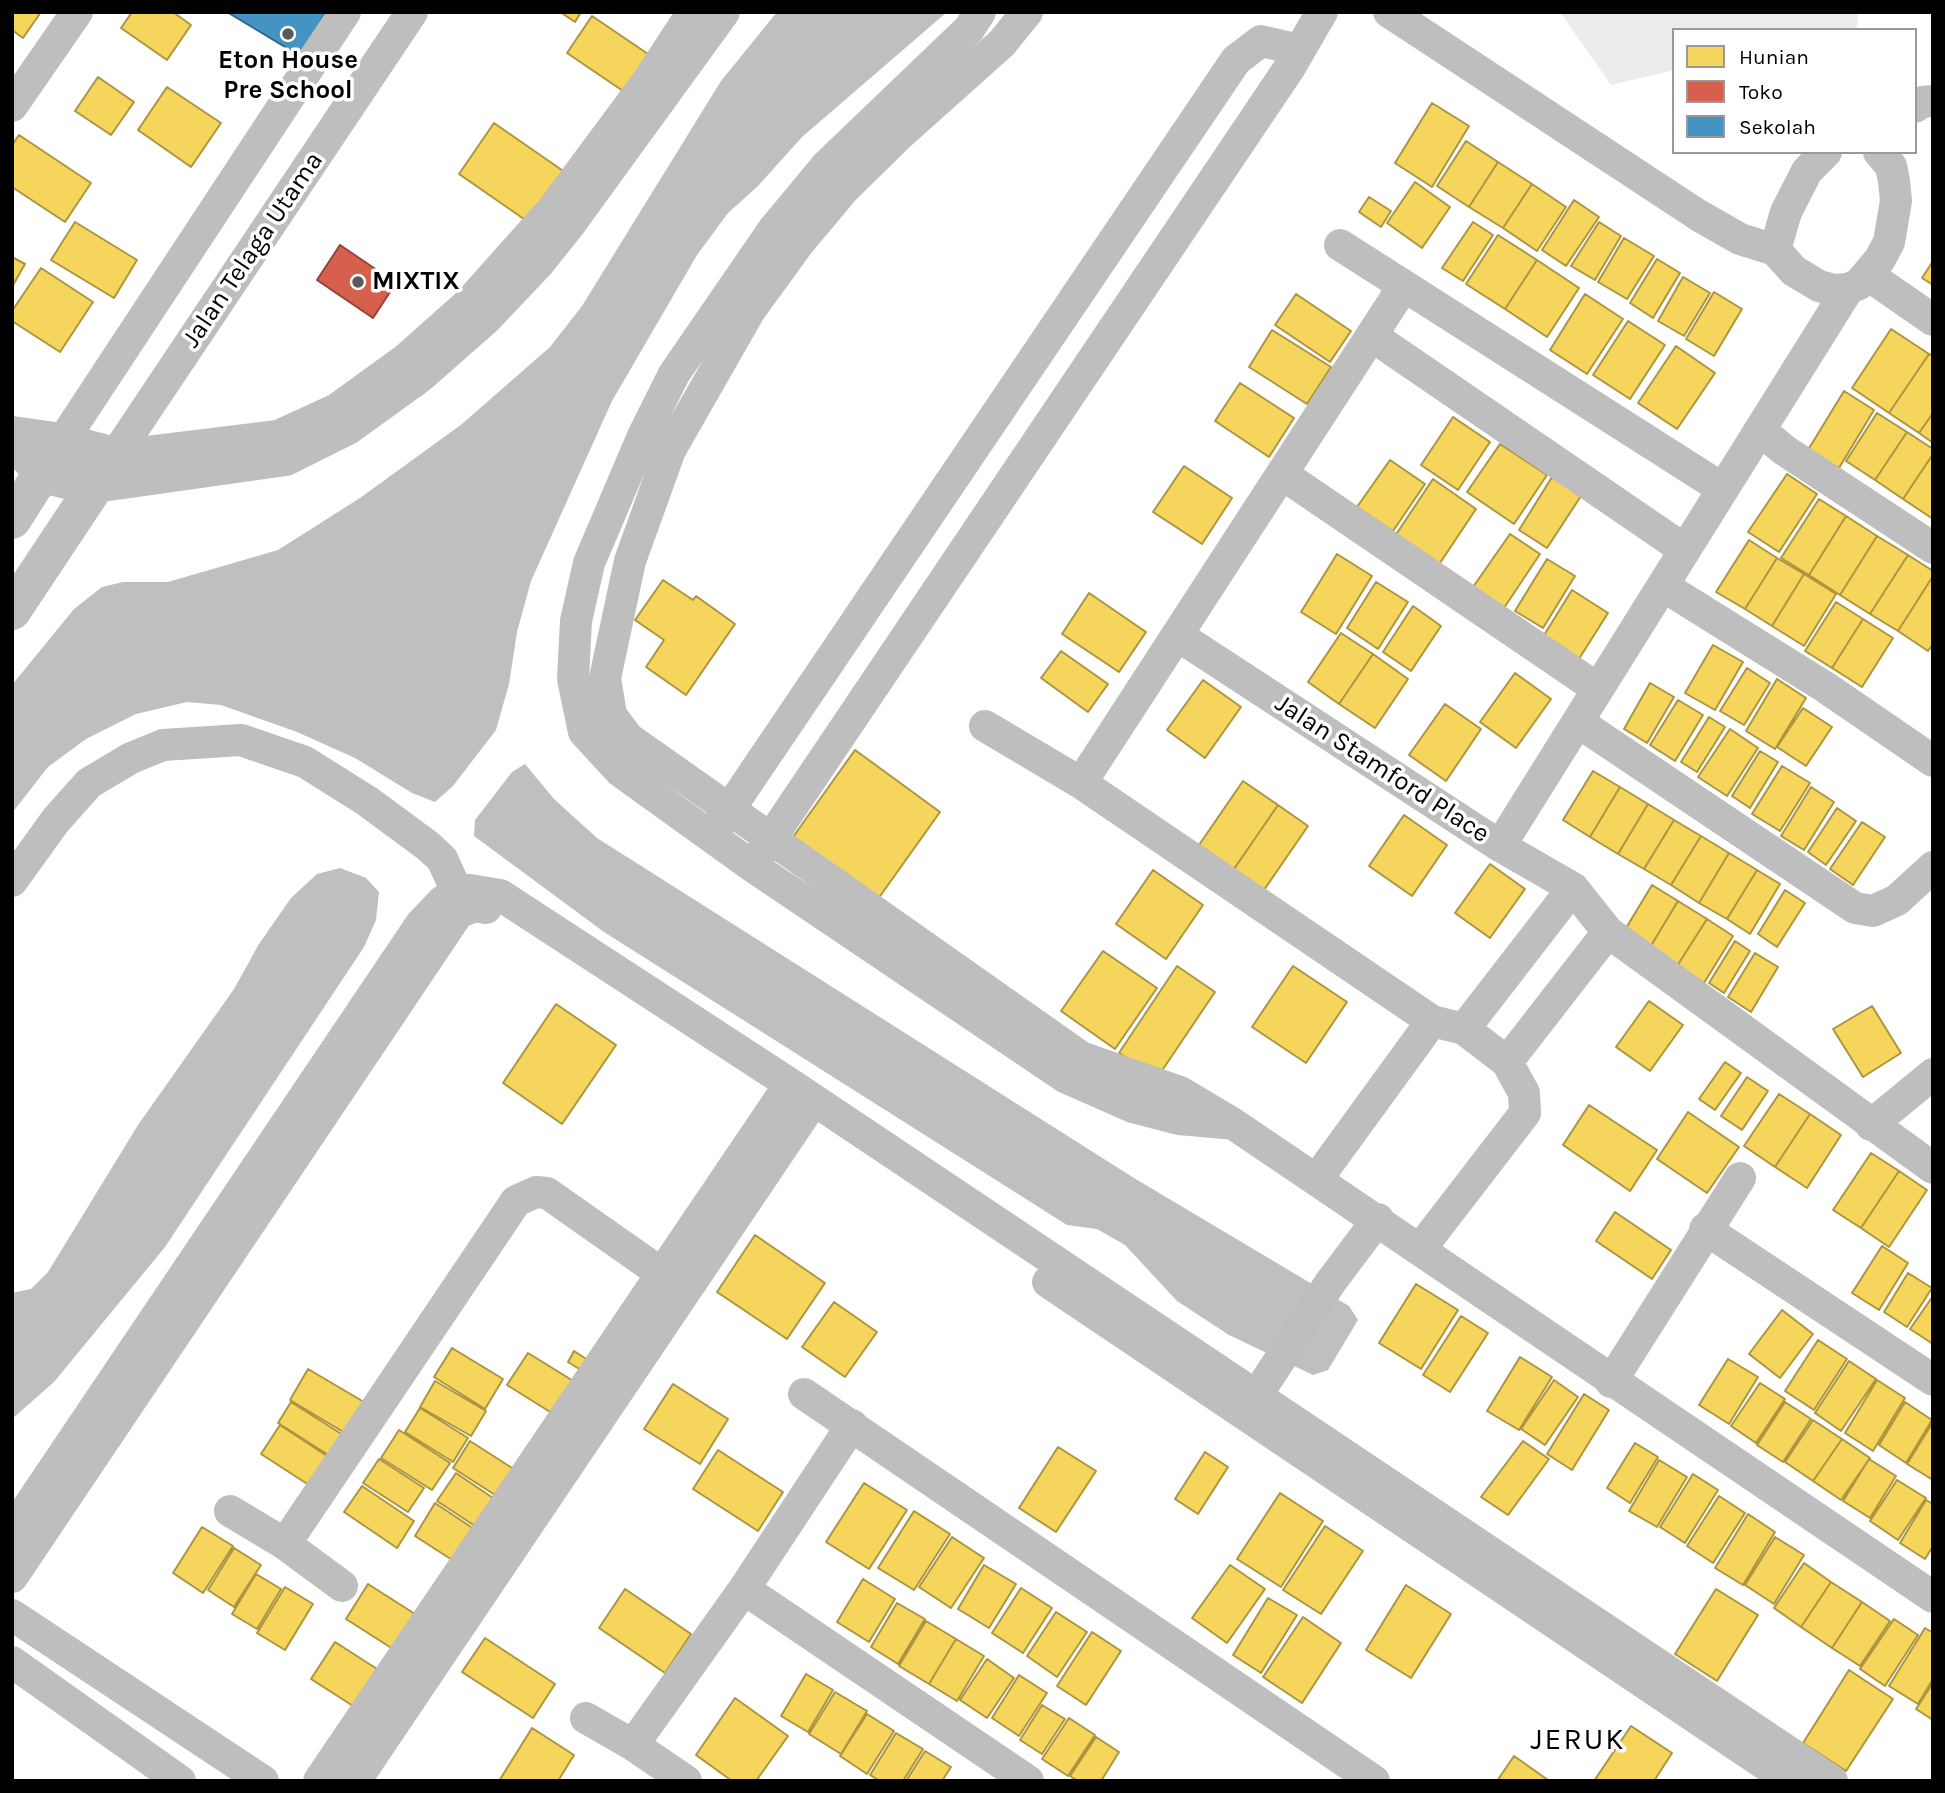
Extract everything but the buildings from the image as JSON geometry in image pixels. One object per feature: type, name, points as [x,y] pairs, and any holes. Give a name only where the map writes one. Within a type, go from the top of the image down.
[{"type":"main road","points":[[12,436],[53,458],[105,472],[12,611]]},
{"type":"main road","points":[[12,520],[53,458]]},
{"type":"street","points":[[12,106],[22,70],[77,12]]},
{"type":"street","name":"Jalan Telaga Utama","points":[[53,458],[345,12]]},
{"type":"street","name":"Jalan Telaga Utama","points":[[105,472],[412,12]]},
{"type":"street","points":[[105,472],[278,436],[337,409],[406,359],[469,303],[552,210],[647,82],[693,12]]},
{"type":"street","points":[[105,472],[286,460],[348,429],[420,377],[485,319],[562,234],[724,12]]},
{"type":"street","points":[[981,12],[969,29],[827,165],[773,230],[674,374],[643,436],[589,563],[576,621],[573,679],[584,732],[620,771],[710,836],[1065,1077],[1133,1107],[1179,1119],[1232,1123]]},
{"type":"street","points":[[1027,12],[1002,43],[898,135],[844,189],[798,244],[750,310],[670,450],[630,561],[606,678],[611,715],[628,738],[1081,1056],[1180,1092],[1232,1123],[1421,1248],[1611,1382],[1933,1597]]},
{"type":"street","points":[[752,866],[1300,50],[1322,12]]},
{"type":"street","points":[[1389,12],[1698,215],[1740,239],[1775,250],[1794,271],[1819,286],[1858,282],[1933,320]]},
{"type":"street","points":[[710,836],[1236,60],[1247,48],[1261,41],[1300,50]]},
{"type":"street","points":[[1775,250],[1786,212],[1807,171],[1824,154]]},
{"type":"street","name":"Jalan Stamford Place","points":[[1177,635],[1500,846],[1760,430],[1858,282],[1885,250],[1894,223],[1894,181],[1891,166],[1883,154]]},
{"type":"street","points":[[1340,245],[1723,489]]},
{"type":"street","points":[[1081,783],[1404,288]]},
{"type":"street","points":[[1372,336],[1685,550]]},
{"type":"street","points":[[1760,430],[1784,450],[1933,548]]},
{"type":"street","points":[[1282,474],[1598,689]]},
{"type":"street","points":[[1663,586],[1825,687],[1933,761]]},
{"type":"street","points":[[1578,722],[1855,908],[1873,911],[1897,900],[1933,867]]},
{"type":"street","points":[[985,726],[1081,783],[1432,1021],[1464,1028],[1507,1062],[1524,1093],[1525,1113],[1421,1248]]},
{"type":"street","points":[[12,881],[56,820],[89,783],[131,758],[163,745],[242,740],[304,762],[367,801],[442,859],[461,901],[458,913],[12,1577]]},
{"type":"street","points":[[1500,846],[1573,888],[1608,932],[1871,1125],[1931,1164]]},
{"type":"street","points":[[1464,1028],[1573,888]]},
{"type":"street","points":[[12,1531],[421,924],[443,901],[461,901],[486,908],[796,1100],[1257,1394],[1832,1781]]},
{"type":"street","points":[[1507,1062],[1608,932]]},
{"type":"street","points":[[1317,1179],[1432,1021]]},
{"type":"street","points":[[1871,1125],[1933,1074]]},
{"type":"street","points":[[319,1781],[673,1282],[796,1100]]},
{"type":"street","points":[[1611,1382],[1705,1229],[1740,1178]]},
{"type":"street","points":[[285,1544],[516,1201],[536,1192],[547,1193],[673,1282]]},
{"type":"street","points":[[1257,1394],[1337,1272],[1378,1219]]},
{"type":"street","points":[[1705,1229],[1933,1380]]},
{"type":"street","points":[[355,1781],[673,1282]]},
{"type":"street","points":[[804,1394],[1374,1781]]},
{"type":"street","points":[[1257,1394],[1790,1781]]},
{"type":"street","points":[[633,1745],[744,1589],[852,1425]]},
{"type":"street","points":[[230,1511],[285,1544],[342,1586]]},
{"type":"street","points":[[744,1589],[1028,1781]]},
{"type":"street","points":[[12,1615],[263,1781]]},
{"type":"street","points":[[12,1662],[180,1781]]},
{"type":"street","points":[[586,1718],[633,1745],[686,1781]]},
{"type":"shaded area","points":[[777,12],[947,12],[802,137],[758,186],[728,213],[697,255],[612,401],[531,581],[517,632],[509,684],[496,730],[453,786],[435,802],[412,793],[355,758],[297,732],[221,705],[187,702],[136,714],[86,739],[48,767],[12,813],[12,685],[74,609],[102,587],[123,582],[168,582],[278,550],[360,498],[462,424],[550,347],[582,306],[721,81]]},
{"type":"shaded area","points":[[1560,12],[1859,12],[1857,27],[1853,28],[1672,28],[1672,70],[1611,85]]},
{"type":"shaded area","points":[[525,764],[554,799],[597,838],[1134,1178],[1349,1306],[1358,1320],[1328,1370],[1313,1375],[1229,1335],[1177,1301],[1125,1245],[1097,1229],[1067,1225],[604,932],[474,836],[475,820],[512,772]]},
{"type":"shaded area","points":[[340,868],[366,878],[379,892],[376,920],[364,947],[165,1247],[54,1382],[12,1419],[12,1293],[31,1289],[48,1272],[138,1125],[234,989],[259,944],[291,898],[317,874]]},
{"type":"place","name":"Eton House Pre School","points":[[288,34]]},
{"type":"place","name":"MIXTIX","points":[[358,282]]},
{"type":"district","name":"JERUK","points":[[1578,1740]]}]
